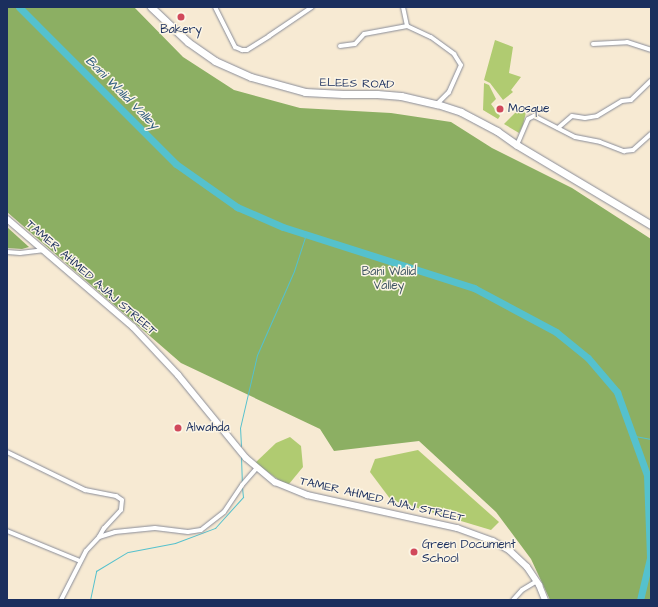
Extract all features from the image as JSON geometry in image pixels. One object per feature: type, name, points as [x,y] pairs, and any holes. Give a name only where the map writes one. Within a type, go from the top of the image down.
[{"type":"highway","name":"ELEES ROAD","points":[[151,7],[188,42],[215,61],[251,77],[305,92],[377,94],[437,104],[479,121],[651,225]]},
{"type":"main road","name":"TAMER AHMED AJAJ STREET","points":[[7,219],[133,327],[178,375],[224,433],[257,468],[280,486],[300,493],[420,519],[475,534],[510,551],[527,567],[537,581],[545,600]]},
{"type":"street","points":[[215,7],[235,46],[242,50],[247,50],[312,7]]},
{"type":"street","points":[[403,7],[407,26]]},
{"type":"street","points":[[340,46],[355,44],[364,34],[407,26],[431,37],[454,54],[460,63],[461,69],[449,92],[437,104]]},
{"type":"street","points":[[593,44],[627,42],[651,50]]},
{"type":"street","points":[[558,128],[572,116],[585,118],[597,116],[622,101],[631,100],[651,81]]},
{"type":"street","points":[[517,144],[528,120],[537,116],[575,137],[628,151],[639,146],[651,134]]},
{"type":"street","points":[[7,252],[44,250]]},
{"type":"street","points":[[7,452],[85,490],[116,496],[122,500],[121,510],[104,528],[99,537],[92,543],[80,561],[61,600]]},
{"type":"street","points":[[99,537],[115,532],[155,528],[188,532],[201,530],[224,512],[242,485],[257,468]]},
{"type":"street","points":[[7,531],[80,561]]},
{"type":"street","points":[[513,600],[522,590],[537,581]]},
{"type":"green space","name":"Bani Walid Valley","points":[[7,7],[134,7],[183,57],[234,90],[300,108],[391,113],[451,122],[492,148],[572,188],[651,239],[651,600],[550,600],[531,559],[496,512],[419,441],[334,451],[320,429],[181,363],[7,212]]},
{"type":"green space","points":[[495,40],[513,47],[509,73],[521,77],[511,90],[513,92],[503,100],[490,83],[484,80]]},
{"type":"green space","points":[[484,83],[489,85],[496,99],[491,104],[500,116],[498,119],[483,110]]},
{"type":"green space","points":[[520,108],[526,112],[523,125],[519,133],[504,124]]},
{"type":"green space","points":[[7,227],[29,247],[22,249],[7,248]]},
{"type":"green space","points":[[290,437],[301,446],[303,467],[289,484],[283,483],[255,463],[276,443]]},
{"type":"green space","points":[[418,450],[499,522],[491,530],[391,500],[370,472],[375,459]]},
{"type":"waterway","name":"Bani Walid Valley","points":[[19,7],[176,164],[237,207],[283,227],[474,288],[556,332],[588,358],[617,392],[647,475],[650,558],[640,600]]},
{"type":"waterway","points":[[241,446],[240,428],[257,355],[294,271],[306,234]]},
{"type":"waterway","points":[[635,436],[651,439]]},
{"type":"waterway","points":[[241,457],[242,482]]},
{"type":"waterway","points":[[90,600],[96,571],[128,552],[175,543],[215,528],[243,497],[242,487]]},
{"type":"place","name":"Bakery","points":[[181,17]]},
{"type":"place","name":"Mosque","points":[[500,109]]},
{"type":"place","name":"Alwahda","points":[[178,428]]},
{"type":"place","name":"Green Document School","points":[[414,552]]}]
